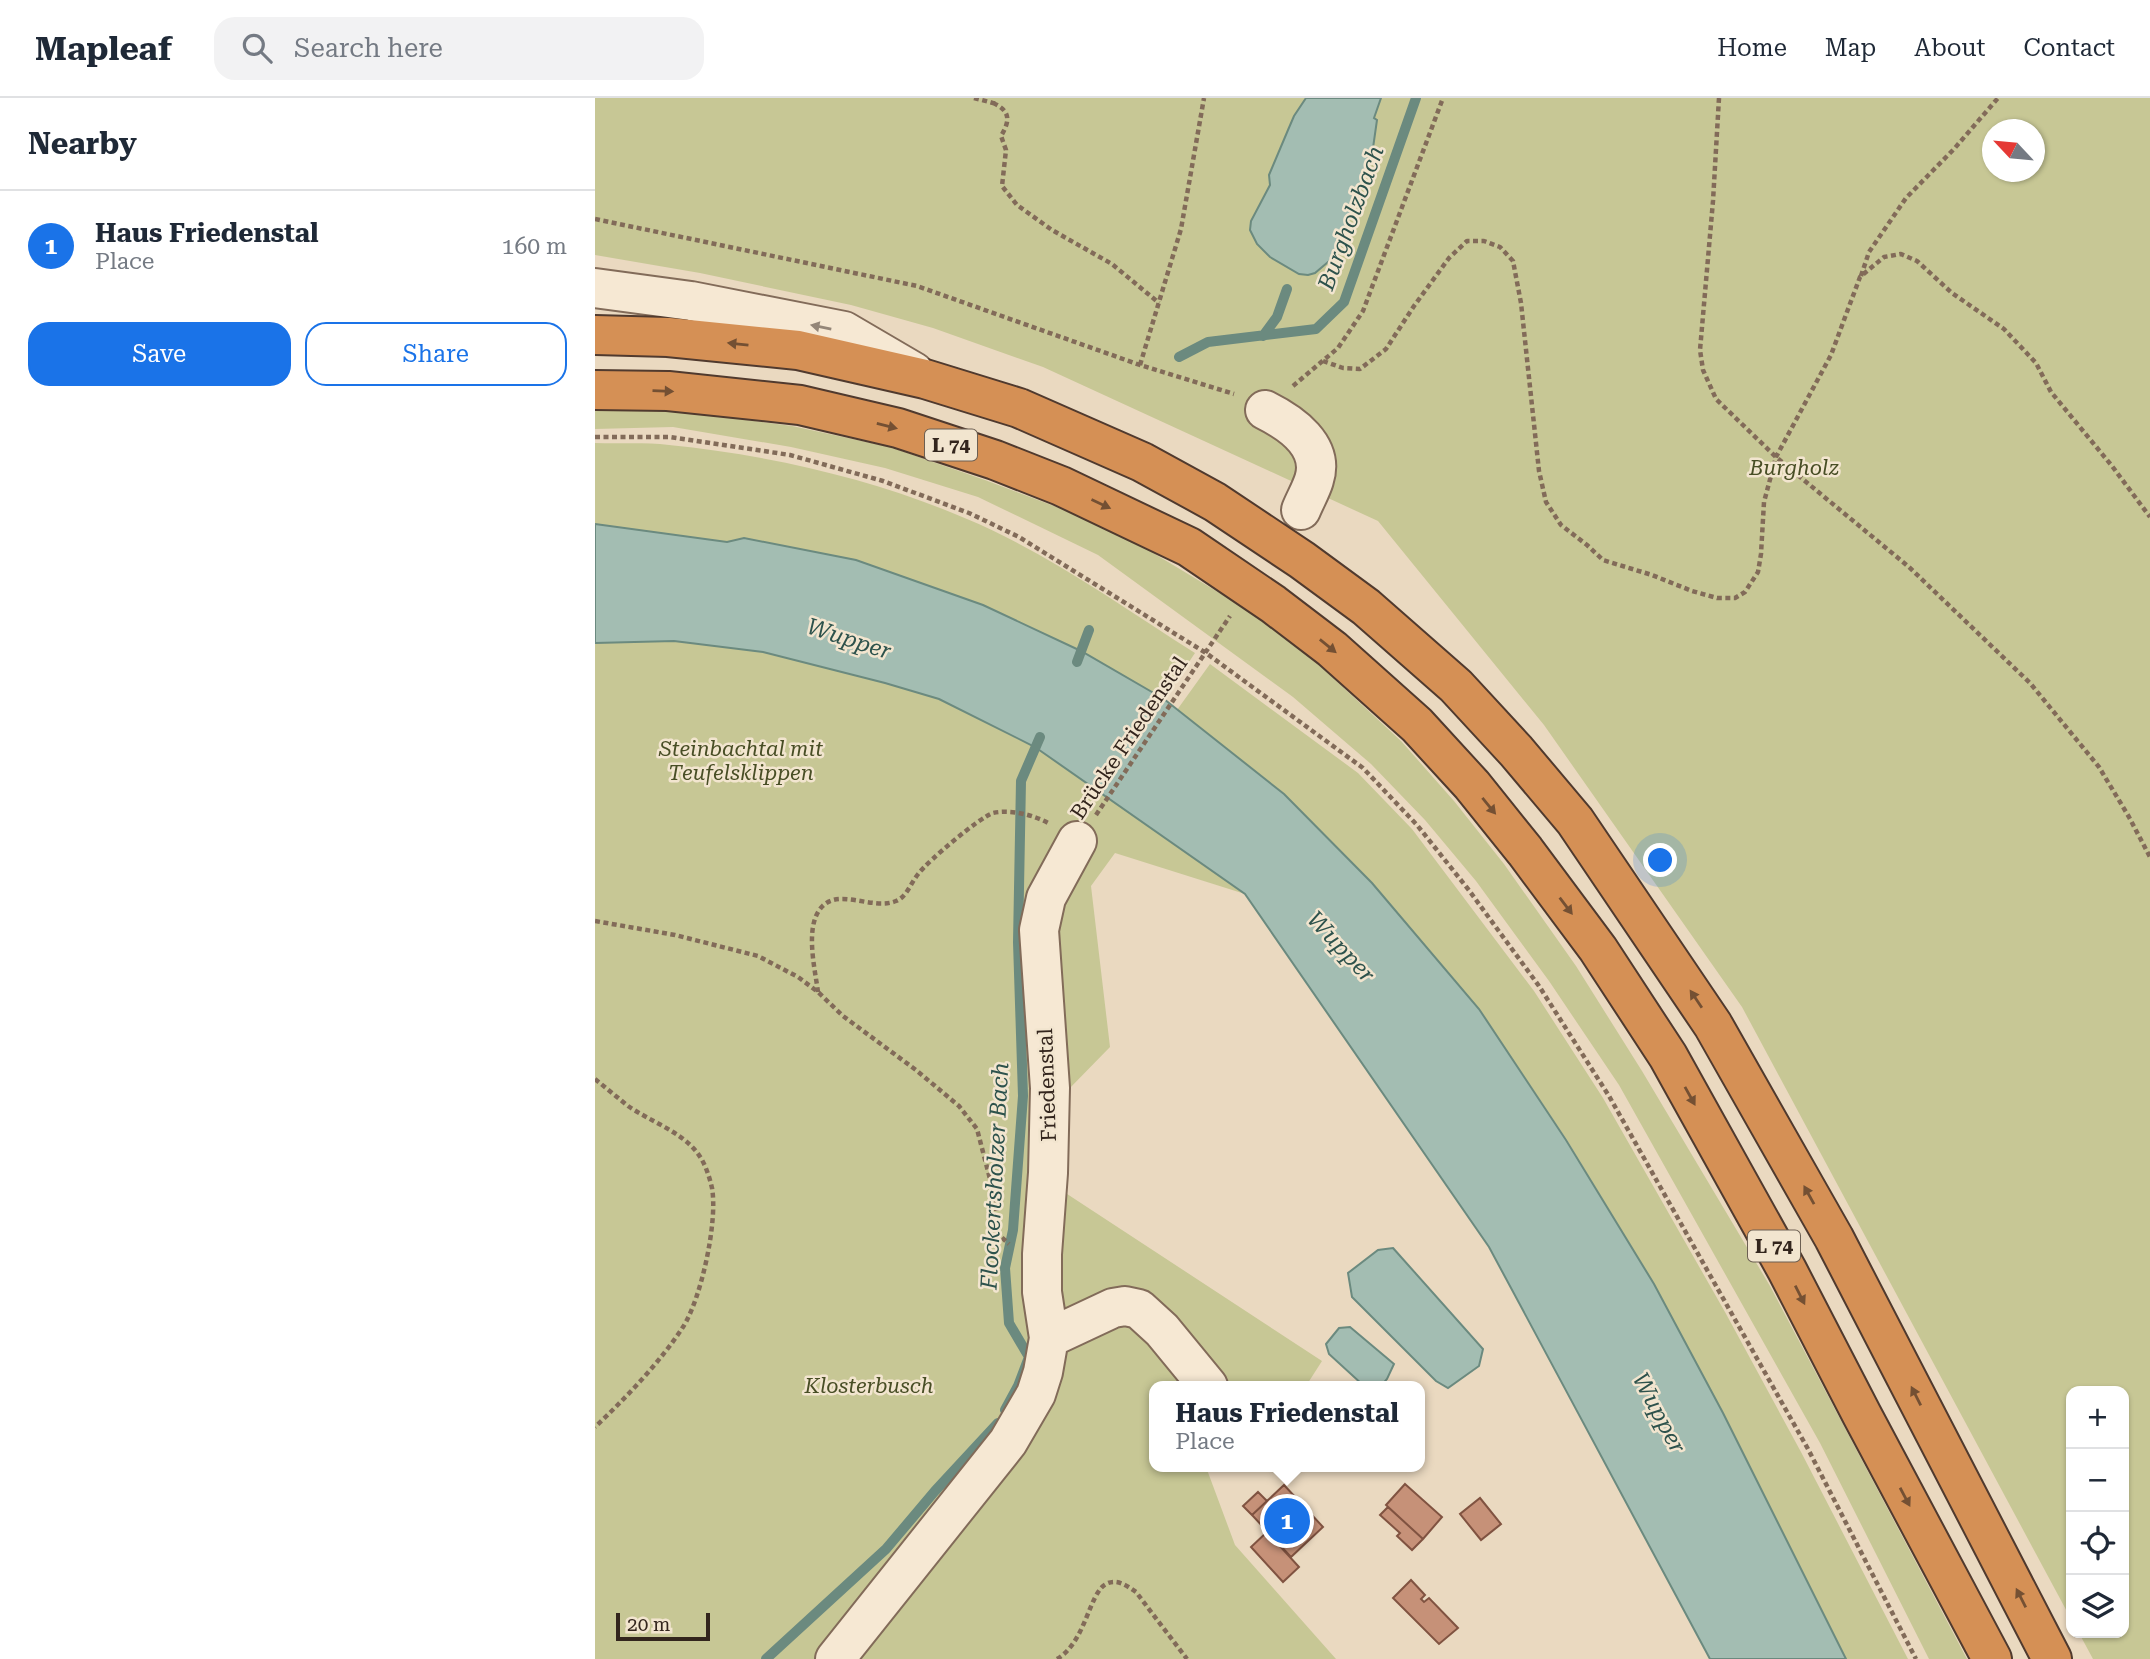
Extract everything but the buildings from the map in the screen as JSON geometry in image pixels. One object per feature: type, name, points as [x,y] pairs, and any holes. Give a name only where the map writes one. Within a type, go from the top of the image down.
[{"type":"highway","name":"L 74","points":[[595,335],[668,337],[798,350],[925,379],[1019,408],[1142,462],[1215,502],[1366,607],[1456,686],[1575,821],[1713,1025],[1834,1238],[2052,1659]]},
{"type":"highway","name":"L 74","points":[[595,390],[668,391],[800,405],[898,428],[995,460],[1061,486],[1188,547],[1273,604],[1332,649],[1417,725],[1472,785],[1525,851],[1598,948],[1668,1056],[1787,1270],[1992,1659]]},
{"type":"lane","points":[[595,288],[691,301],[844,331],[925,379]]},
{"type":"lane","points":[[1265,410],[1286,420],[1305,437],[1316,462],[1315,478],[1301,510]]},
{"type":"lane","name":"Friedenstal","points":[[835,1659],[1008,1441],[1036,1394],[1043,1372],[1049,1338],[1042,1292],[1042,1254],[1051,1088],[1039,930],[1046,898],[1077,841]]},
{"type":"lane","points":[[1049,1338],[1113,1308],[1125,1306],[1139,1309],[1162,1330],[1204,1381]]},
{"type":"path","points":[[974,98],[993,100],[1007,114],[1009,122],[1001,136],[1006,150],[1002,186],[1017,205],[1112,264],[1159,303]]},
{"type":"path","points":[[1140,365],[1181,229],[1205,98]]},
{"type":"path","points":[[595,219],[917,286],[1140,365],[1235,394],[1265,410],[1338,348],[1363,311],[1443,98]]},
{"type":"path","points":[[1719,98],[1700,350],[1703,370],[1716,399],[1776,457],[1909,567],[2030,683],[2099,768],[2150,857]]},
{"type":"path","points":[[1323,361],[1343,368],[1360,369],[1386,349],[1449,258],[1467,241],[1484,241],[1500,247],[1513,261],[1521,303],[1539,471],[1546,502],[1561,525],[1603,560],[1652,575],[1692,592],[1717,598],[1735,598],[1745,592],[1758,572],[1764,502],[1776,457],[1831,355],[1869,252],[1906,198],[1954,149],[1997,98]]},
{"type":"path","points":[[1860,277],[1884,257],[1901,254],[1917,261],[1952,293],[2004,329],[2036,363],[2051,392],[2150,517]]},
{"type":"path","points":[[595,437],[670,438],[790,455],[883,481],[969,513],[1020,537],[1206,653],[1363,768],[1417,825],[1468,889],[1539,986],[1609,1096],[1808,1449],[1916,1659]]},
{"type":"path","name":"Brücke Friedenstal","points":[[1077,841],[1232,614]]},
{"type":"path","points":[[818,992],[811,947],[815,916],[822,906],[833,899],[886,904],[898,901],[917,874],[935,856],[992,814],[1034,816]]},
{"type":"path","points":[[595,921],[675,935],[758,956],[798,977],[818,992],[843,1016],[958,1105],[977,1129],[996,1202],[997,1233]]},
{"type":"path","points":[[595,1079],[628,1106],[694,1149],[706,1169],[712,1190],[712,1221],[704,1272],[695,1303],[684,1325],[663,1355],[595,1427]]},
{"type":"path","points":[[1057,1659],[1076,1641],[1103,1585],[1114,1581],[1125,1584],[1136,1592],[1187,1659]]},
{"type":"green space","name":"Burgholz","points":[[595,98],[2150,98],[2150,1659],[2093,1659],[2082,1638],[2129,1638],[2129,1386],[2066,1386],[2066,1610],[1742,1007],[1544,725],[1378,521],[1043,367],[933,328],[851,305],[700,273],[595,255]]},
{"type":"green space","points":[[595,408],[673,410],[792,426],[890,447],[985,480],[1110,527],[1266,621],[1319,665],[1401,741],[1454,801],[1504,864],[1576,966],[1770,1286],[1967,1659],[1929,1659],[1820,1443],[1619,1085],[1549,981],[1476,881],[1425,820],[1371,764],[1293,697],[1098,555],[978,497],[885,468],[791,447],[673,427],[595,429]]},
{"type":"green space","points":[[595,443],[660,444],[745,455],[821,471],[896,492],[967,519],[1026,548],[1084,581],[1195,653],[1164,699],[1081,651],[983,605],[856,560],[744,538],[727,542],[595,524]]},
{"type":"green space","name":"Klosterbusch","points":[[595,594],[803,623],[1034,746],[1245,894],[1115,853],[1091,886],[1110,1047],[1067,1091],[1061,1190],[1322,1361],[1309,1381],[1149,1381],[1149,1472],[1208,1472],[1235,1545],[1336,1659],[595,1659]]},
{"type":"green space","points":[[1210,664],[1358,773],[1412,829],[1534,991],[1603,1098],[1725,1312],[1908,1659],[1846,1659],[1723,1413],[1654,1284],[1567,1140],[1479,1009],[1372,883],[1284,794],[1177,710]]},
{"type":"water","points":[[1306,98],[1381,98],[1374,118],[1377,120],[1373,148],[1361,188],[1334,257],[1315,273],[1308,275],[1299,274],[1270,257],[1257,244],[1250,230],[1251,221],[1270,185],[1269,175],[1288,130]]},
{"type":"water","name":"Wupper","points":[[595,524],[727,542],[744,538],[856,560],[983,605],[1081,651],[1164,699],[1284,794],[1372,883],[1479,1009],[1566,1140],[1654,1284],[1723,1413],[1846,1659],[1710,1659],[1489,1247],[1245,894],[1035,747],[939,699],[763,652],[674,641],[595,643]]},
{"type":"water","points":[[1393,1248],[1483,1349],[1479,1366],[1448,1388],[1436,1381],[1352,1297],[1348,1273],[1378,1250]]},
{"type":"water","points":[[1350,1327],[1394,1364],[1385,1381],[1359,1381],[1329,1354],[1326,1344],[1339,1328]]},
{"type":"waterway","name":"Burgholzbach","points":[[1179,357],[1208,342],[1316,329],[1344,302],[1416,98]]},
{"type":"waterway","points":[[1263,336],[1277,317],[1287,289]]},
{"type":"waterway","name":"Burgholzbach","points":[[1077,662],[1089,630]]},
{"type":"waterway","name":"Flockertsholzer Bach","points":[[1005,1410],[1029,1357],[1009,1323],[1005,1268],[1013,1230],[1023,1096],[1018,942],[1021,781],[1040,737]]},
{"type":"waterway","name":"Flockertsholzer Bach","points":[[766,1659],[886,1549],[998,1423]]},
{"type":"place","name":"Haus Friedenstal","points":[[1287,1521]]},
{"type":"park label","name":"Steinbachtal mit Teufelsklippen","points":[[741,761]]}]
